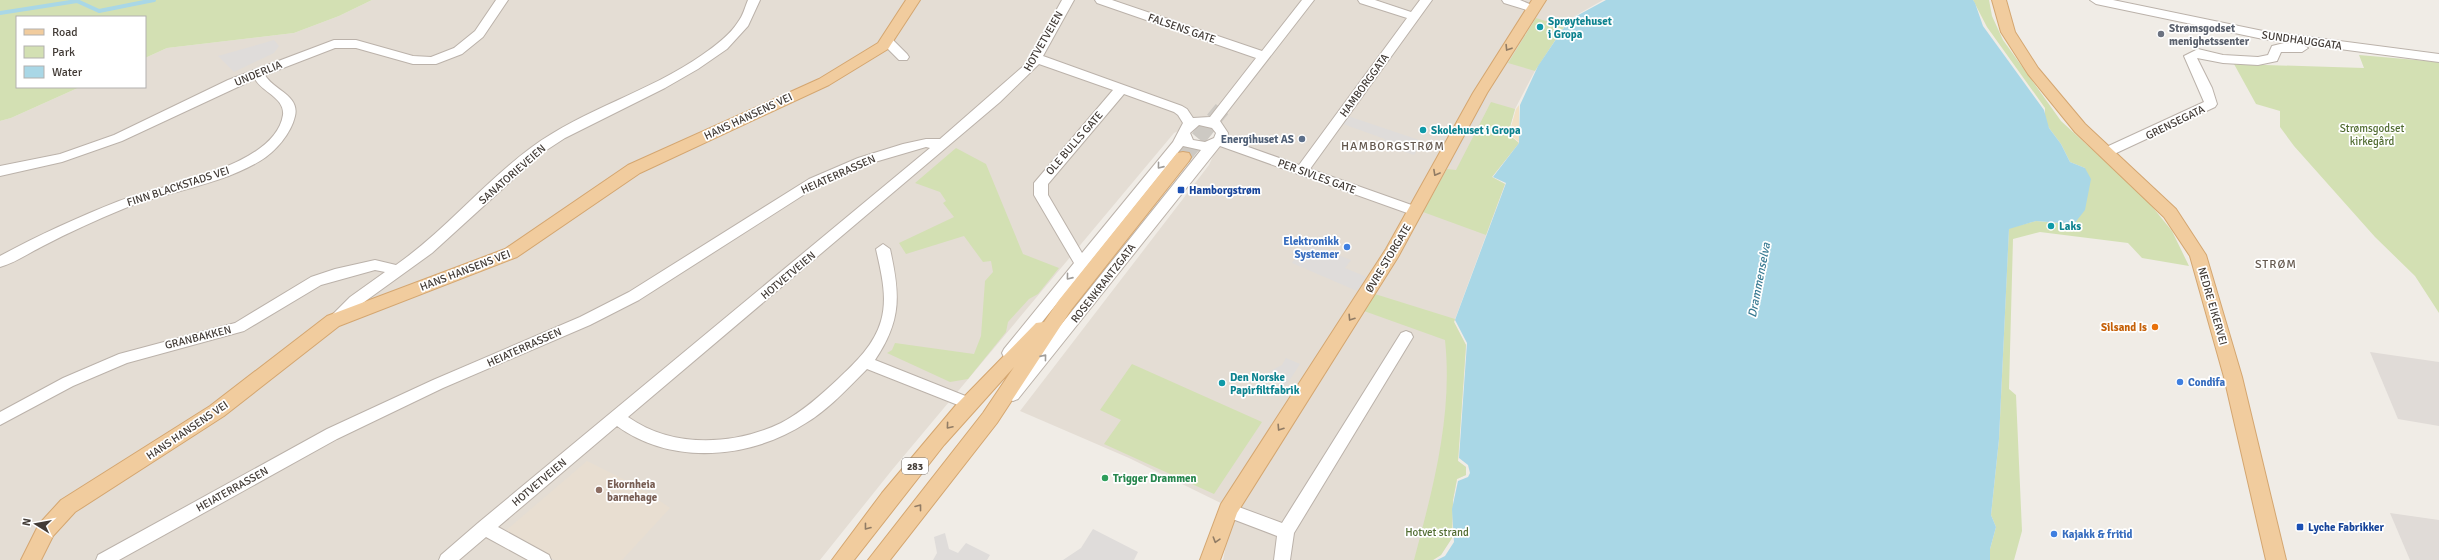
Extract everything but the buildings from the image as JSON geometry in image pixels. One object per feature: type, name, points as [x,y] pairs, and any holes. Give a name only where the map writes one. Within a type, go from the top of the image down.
[{"type":"main road","name":"HANS HANSENS VEI","points":[[31,560],[46,530],[68,506],[217,411],[333,321],[358,310],[483,265],[510,253],[540,235],[634,169],[824,82],[877,51],[887,41],[914,0]]},
{"type":"main road","name":"NEDRE EIKERVEI","points":[[1999,0],[2008,32],[2033,71],[2080,128],[2170,213],[2198,255],[2234,377],[2276,560]]},
{"type":"main road","name":"ØVRE STORGATE","points":[[1210,560],[1228,510],[1360,303],[1415,211],[1480,93],[1536,4]]},
{"type":"main road","name":"ROSENKRANTZGATA","points":[[878,560],[990,418],[1065,305],[1183,157]]},
{"type":"main road","name":"ROSENKRANTZGATA","points":[[842,560],[912,470],[968,403],[992,376],[1065,305]]},
{"type":"street","name":"UNDERLIA","points":[[0,171],[62,158],[118,138],[186,104],[258,73],[334,44],[348,43],[413,60],[432,61],[458,51],[479,34],[502,0]]},
{"type":"street","name":"SANATORIEVEIEN","points":[[333,321],[344,309],[438,240],[538,149],[666,81],[725,44],[739,31],[754,0]]},
{"type":"street","name":"HOTVETVEIEN","points":[[447,560],[943,144],[1023,75],[1036,58],[1051,28],[1068,0]]},
{"type":"street","name":"FALSENS GATE","points":[[1101,0],[1263,56]]},
{"type":"street","points":[[1213,122],[1308,0]]},
{"type":"street","points":[[1364,0],[1414,16]]},
{"type":"street","name":"HAMBORGGATA","points":[[1302,170],[1426,0]]},
{"type":"street","points":[[1508,0],[1536,4]]},
{"type":"street","name":"SUNDHAUGGATA","points":[[2096,0],[2210,25],[2439,58]]},
{"type":"street","points":[[887,41],[903,57]]},
{"type":"street","name":"GRENSEGATA","points":[[2107,152],[2211,104],[2206,88],[2190,56],[2192,54],[2198,53],[2223,59],[2258,61],[2273,58],[2276,49],[2284,47],[2306,48],[2330,43]]},
{"type":"street","points":[[1036,58],[1178,109],[1183,112],[1187,129],[1185,139],[1194,146],[1215,143],[1222,133],[1221,128],[1213,122],[1201,120],[1187,129]]},
{"type":"street","name":"FINN BLACKSTADS VEI","points":[[0,262],[72,224],[129,201],[211,177],[242,165],[265,150],[281,134],[290,115],[286,100],[264,84],[258,73]]},
{"type":"street","name":"OLE BULLS GATE","points":[[1081,262],[1042,195],[1041,183],[1121,89]]},
{"type":"street","name":"ROSENKRANTZGATA","points":[[992,376],[1187,129]]},
{"type":"street","name":"HEIATERRASSEN","points":[[104,560],[332,434],[438,384],[585,321],[634,296],[814,182],[863,161],[926,143],[943,144]]},
{"type":"street","name":"PER SIVLES GATE","points":[[1215,143],[1302,170],[1415,211]]},
{"type":"street","name":"ROSENKRANTZGATA","points":[[990,418],[1035,368],[1190,170],[1215,143]]},
{"type":"street","points":[[616,417],[644,435],[676,445],[709,447],[765,437],[801,419],[865,362],[881,341],[892,301],[883,249]]},
{"type":"street","name":"GRANBAKKEN","points":[[0,420],[68,382],[117,361],[151,349],[239,327],[316,281],[335,274],[375,265],[397,270]]},
{"type":"street","points":[[1282,560],[1286,532],[1406,337]]},
{"type":"street","points":[[865,362],[968,403]]},
{"type":"street","points":[[1228,510],[1286,532]]},
{"type":"street","points":[[484,528],[542,560]]},
{"type":"shaded area","points":[[372,0],[1303,0],[1209,117],[1174,133],[892,470],[820,560],[0,560],[0,121],[11,118],[78,88],[146,88],[146,58],[167,48],[294,33],[339,16]]},
{"type":"shaded area","points":[[1309,0],[1603,0],[1568,20],[1538,65],[1515,109],[1508,134],[1519,143],[1492,177],[1505,184],[1454,322],[1466,345],[1458,461],[1466,467],[1466,475],[1457,479],[1453,500],[1452,538],[1441,555],[1433,560],[1223,560],[1233,509],[1129,458],[1020,411],[1209,165],[1225,130],[1219,121]]},
{"type":"shaded area","points":[[274,40],[279,46],[274,53],[234,72],[218,56]]},
{"type":"shaded area","points":[[1483,96],[1486,100],[1451,165],[1439,167]]},
{"type":"shaded area","points":[[1348,116],[1422,141],[1414,155],[1382,144],[1385,139],[1343,124]]},
{"type":"shaded area","points":[[1307,242],[1351,260],[1345,268],[1369,278],[1357,291],[1292,263]]},
{"type":"shaded area","points":[[2370,352],[2439,362],[2439,426],[2398,419]]},
{"type":"shaded area","points":[[1286,358],[1300,364],[1286,386],[1266,377],[1270,371],[1282,365]]},
{"type":"shaded area","points":[[587,461],[641,488],[670,508],[622,560],[555,560],[503,533]]},
{"type":"shaded area","points":[[2390,513],[2439,520],[2439,560],[2410,560]]},
{"type":"shaded area","points":[[1093,529],[1138,552],[1134,560],[1063,560],[1081,548]]},
{"type":"shaded area","points":[[945,533],[949,549],[958,553],[966,543],[990,555],[987,560],[933,560],[937,553],[934,537]]},
{"type":"green space","points":[[0,0],[372,0],[339,16],[294,33],[167,48],[146,58],[146,16],[16,16],[16,88],[78,88],[11,118],[0,121]]},
{"type":"green space","points":[[1973,0],[1989,0],[1992,16],[2003,40],[2061,121],[2146,199],[2172,231],[2189,266],[2142,258],[2128,243],[2040,232],[2013,239],[2009,389],[2016,395],[2022,531],[2014,560],[1990,560],[1990,549],[1996,527],[1991,515],[1999,439],[2009,228],[2036,221],[2074,224],[2085,168],[2070,162],[2061,144],[2045,120],[2045,108],[1987,27]]},
{"type":"green space","points":[[1536,18],[1564,27],[1535,71],[1508,63]]},
{"type":"green space","name":"Strømsgodset kirkegård","points":[[2359,55],[2439,62],[2439,313],[2415,276],[2375,237],[2294,146],[2280,127],[2280,111],[2256,104],[2234,64],[2364,68]]},
{"type":"green space","points":[[1491,102],[1515,109],[1508,134],[1519,143],[1492,177],[1505,184],[1486,235],[1423,212],[1447,169],[1456,170]]},
{"type":"green space","points":[[956,148],[986,164],[1023,254],[1059,268],[1038,294],[1029,299],[1008,322],[1006,332],[968,379],[950,382],[887,353],[892,350],[895,343],[974,354],[981,336],[985,281],[993,272],[991,261],[983,262],[964,236],[906,254],[899,243],[954,217],[943,203],[946,201],[940,192],[915,183]]},
{"type":"green space","name":"Hotvet strand","points":[[1375,294],[1455,319],[1454,322],[1466,345],[1458,461],[1466,467],[1466,475],[1457,479],[1453,500],[1452,538],[1441,555],[1433,560],[1414,560],[1434,479],[1444,424],[1447,368],[1445,340],[1364,311]]},
{"type":"green space","points":[[1132,364],[1262,422],[1214,494],[1104,444],[1121,420],[1100,410]]},
{"type":"sand","points":[[1519,105],[1519,142],[1509,134],[1516,109]]},
{"type":"water","name":"Drammenselva","points":[[1606,0],[1973,0],[1983,26],[2044,110],[2049,128],[2061,144],[2070,162],[2085,168],[2091,179],[2085,210],[2074,224],[2036,221],[2009,229],[1999,439],[1991,515],[1996,527],[1990,549],[1990,560],[1437,560],[1445,556],[1454,542],[1452,509],[1458,481],[1468,477],[1470,473],[1468,465],[1459,458],[1467,343],[1455,320],[1506,183],[1493,177],[1519,143],[1520,105],[1538,66],[1569,20]]},
{"type":"waterway","points":[[0,13],[77,1],[99,11],[154,0]]},
{"type":"tunnel","points":[[1183,157],[1222,109]]},
{"type":"place","name":"Sprøytehuset i Gropa","points":[[1540,27]]},
{"type":"place","name":"Strømsgodset menighetssenter","points":[[2161,34]]},
{"type":"place","name":"Skolehuset i Gropa","points":[[1423,130]]},
{"type":"place","name":"Energihuset AS","points":[[1302,139]]},
{"type":"place","name":"Hamborgstrøm","points":[[1181,190]]},
{"type":"place","name":"Laks","points":[[2051,226]]},
{"type":"place","name":"Elektronikk Systemer","points":[[1347,247]]},
{"type":"place","name":"Silsand Is","points":[[2155,327]]},
{"type":"place","name":"Condifa","points":[[2180,382]]},
{"type":"place","name":"Den Norske Papirfiltfabrik","points":[[1222,383]]},
{"type":"place","name":"Trigger Drammen","points":[[1105,478]]},
{"type":"place","name":"Ekornheia barnehage","points":[[599,490]]},
{"type":"place","name":"Lyche Fabrikker","points":[[2300,527]]},
{"type":"place","name":"Kajakk & fritid","points":[[2054,534]]},
{"type":"district","name":"HAMBORGSTRØM","points":[[1393,146]]},
{"type":"district","name":"STRØM","points":[[2276,264]]}]
